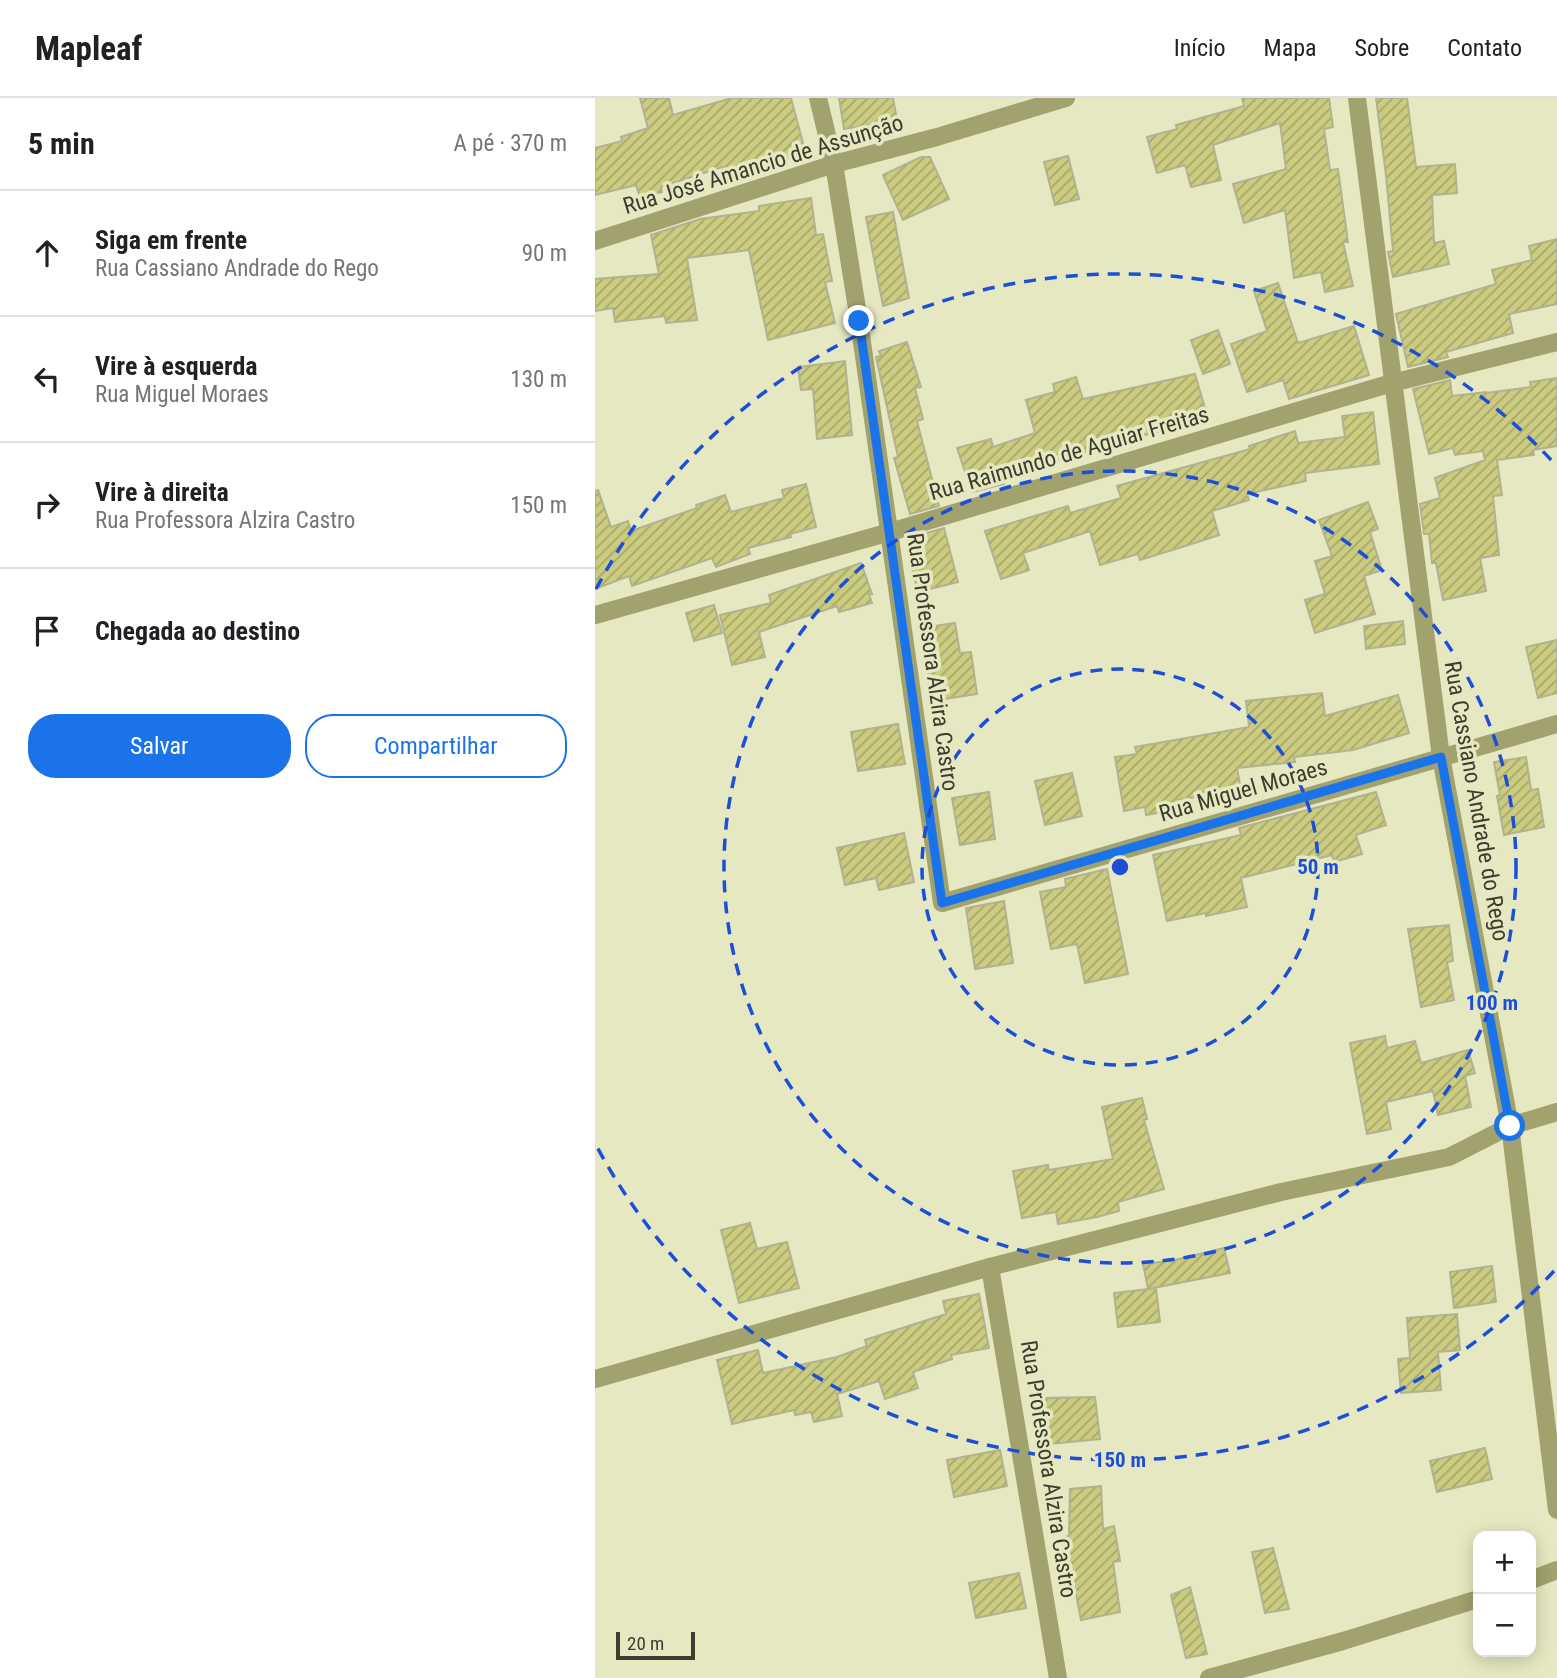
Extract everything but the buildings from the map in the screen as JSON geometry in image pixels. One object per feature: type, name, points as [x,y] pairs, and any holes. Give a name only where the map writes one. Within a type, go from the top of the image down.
[{"type":"street","name":"Rua Professora Alzira Castro","points":[[818,98],[834,164],[890,532],[942,903]]},
{"type":"street","name":"Rua José Amancio de Assunção","points":[[595,241],[834,164],[1066,98]]},
{"type":"street","name":"Rua Cassiano Andrade do Rego","points":[[1357,98],[1441,757],[1510,1126],[1557,1510]]},
{"type":"street","name":"Rua Raimundo de Aguiar Freitas","points":[[595,615],[890,532],[1392,383],[1557,342]]},
{"type":"street","name":"Rua Miguel Moraes","points":[[942,903],[1557,724]]},
{"type":"street","points":[[595,1380],[990,1267],[1281,1192],[1449,1157],[1510,1126],[1557,1112]]},
{"type":"street","name":"Rua Professora Alzira Castro","points":[[990,1267],[1058,1678]]},
{"type":"street","points":[[1536,1578],[1557,1570]]},
{"type":"street","points":[[1209,1678],[1355,1638],[1473,1601]]},
{"type":"route","points":[[859,321],[942,903],[1441,757],[1510,1126]]}]
